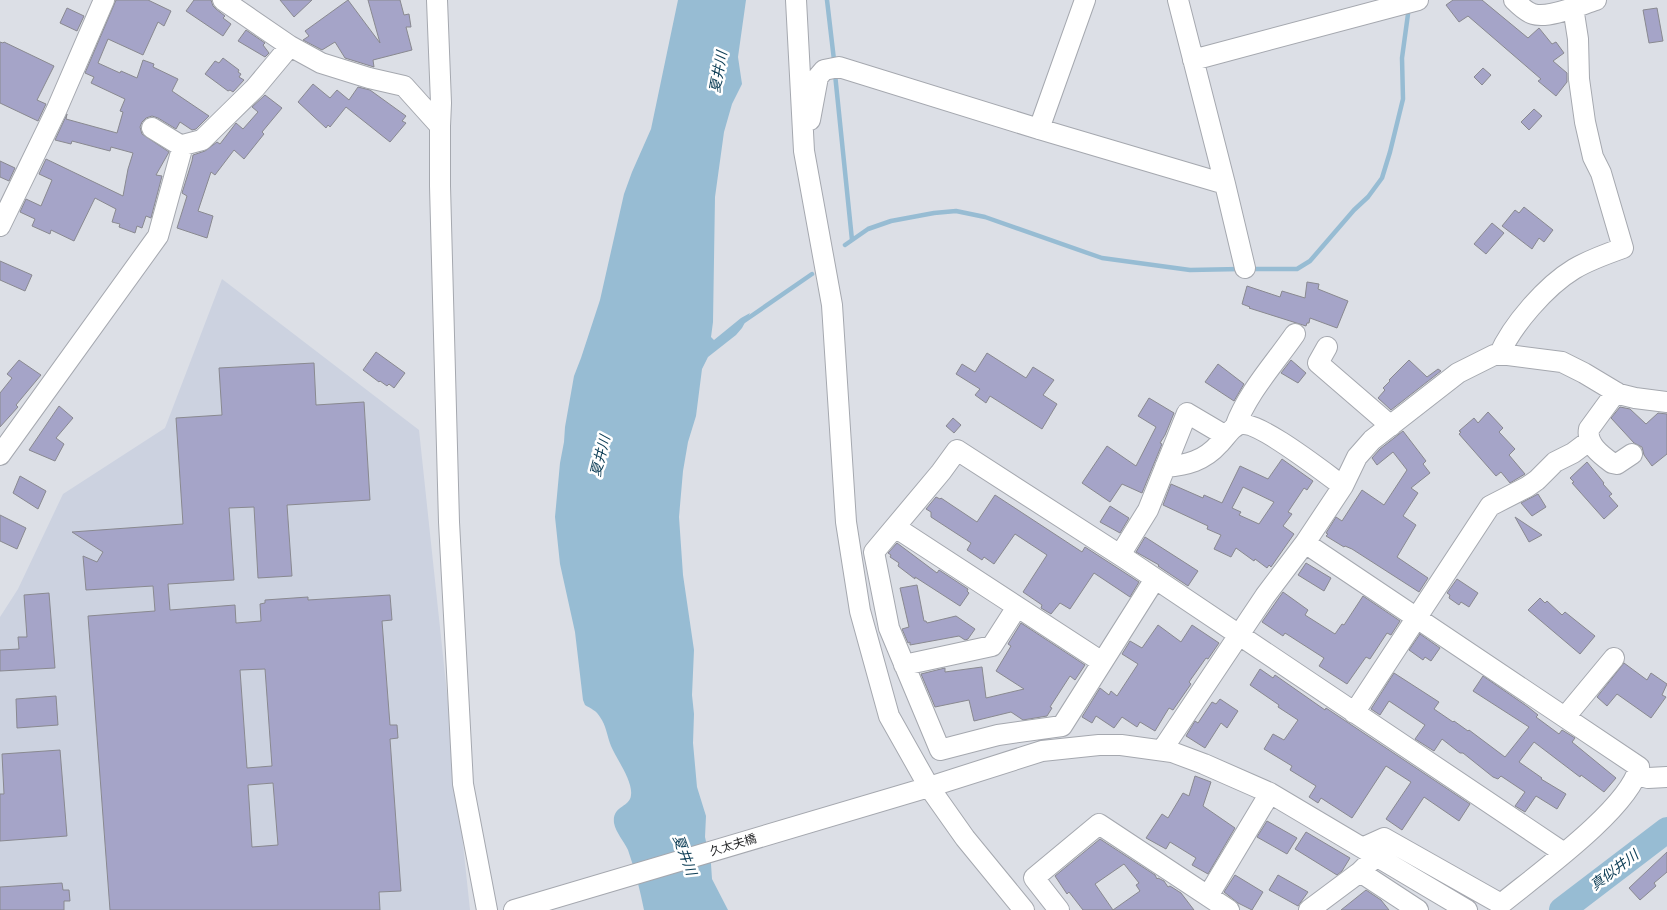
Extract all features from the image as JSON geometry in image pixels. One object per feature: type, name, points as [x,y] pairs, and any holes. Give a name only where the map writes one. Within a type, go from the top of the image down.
[{"type":"street","points":[[0,226],[56,111],[104,0]]},
{"type":"street","points":[[223,0],[290,46],[322,63],[369,78],[404,86],[440,126]]},
{"type":"street","points":[[437,0],[441,103],[449,522],[463,784],[487,910]]},
{"type":"street","points":[[796,0],[804,152],[832,305],[846,522],[860,611],[890,716],[926,788],[1024,910]]},
{"type":"street","points":[[1039,129],[1085,0]]},
{"type":"street","points":[[1178,0],[1245,268]]},
{"type":"street","points":[[1514,0],[1526,11],[1539,15],[1553,13],[1596,0]]},
{"type":"street","points":[[1193,60],[1413,2]]},
{"type":"street","points":[[1499,355],[1503,345],[1519,322],[1540,297],[1557,282],[1580,265],[1623,248],[1585,122],[1579,79],[1578,39],[1573,7]]},
{"type":"street","points":[[0,455],[158,236],[183,145],[202,140],[255,88],[290,46]]},
{"type":"street","points":[[804,152],[818,77],[824,70],[831,67],[839,67],[1225,184]]},
{"type":"street","points":[[152,128],[183,147]]},
{"type":"street","points":[[1230,432],[1254,391],[1296,334]]},
{"type":"street","points":[[1327,347],[1318,363],[1391,426]]},
{"type":"street","points":[[1162,750],[1239,636],[1305,544],[1343,486],[1357,457],[1372,440],[1458,373],[1494,355],[1562,362],[1584,372],[1616,392],[1635,398],[1667,402]]},
{"type":"street","points":[[1616,392],[1589,429],[1588,435],[1589,441],[1604,457],[1612,463],[1624,465]]},
{"type":"street","points":[[1120,555],[1148,510],[1187,413],[1230,432]]},
{"type":"street","points":[[1165,467],[1195,462],[1212,452],[1240,424],[1247,424],[1272,435],[1343,486]]},
{"type":"street","points":[[1354,713],[1490,506],[1527,487],[1555,462],[1573,453],[1589,441]]},
{"type":"street","points":[[1155,579],[1062,726],[998,735],[940,750],[888,628],[874,552],[957,450],[1120,555],[1564,852]]},
{"type":"street","points":[[895,527],[1102,662]]},
{"type":"street","points":[[1305,544],[1639,767],[1627,790],[1610,811],[1564,852],[1500,904],[1384,838],[1371,851],[1360,872],[1309,910]]},
{"type":"street","points":[[904,665],[992,646],[1017,607]]},
{"type":"street","points":[[1565,717],[1614,658]]},
{"type":"street","name":"久太夫橋","points":[[514,910],[1042,752],[1121,745],[1162,750],[1204,764],[1270,792],[1467,910]]},
{"type":"street","points":[[1637,774],[1648,778],[1667,777]]},
{"type":"street","points":[[1208,896],[1270,792]]},
{"type":"street","points":[[1059,910],[1034,878],[1099,824],[1229,910]]},
{"type":"street","points":[[1360,872],[1418,910]]},
{"type":"shaded area","points":[[222,279],[419,430],[470,910],[0,910],[0,617],[18,589],[63,494],[165,428]]},
{"type":"water","name":"夏井川","points":[[678,0],[746,0],[738,57],[742,84],[732,104],[724,132],[715,197],[713,322],[711,337],[714,340],[750,313],[736,335],[708,357],[702,369],[696,416],[688,442],[683,471],[679,517],[683,575],[694,650],[692,695],[694,714],[693,743],[697,787],[706,816],[705,837],[712,879],[728,910],[644,910],[628,850],[614,823],[614,817],[618,810],[630,799],[631,789],[611,746],[602,720],[595,711],[585,705],[583,700],[575,632],[560,564],[555,517],[560,463],[574,376],[600,300],[624,194],[651,129]]},
{"type":"building","points":[[116,0],[148,0],[171,11],[164,26],[158,22],[143,55],[108,39],[98,63],[137,78],[143,60],[154,64],[153,67],[178,79],[172,91],[209,116],[196,129],[192,130],[180,122],[176,129],[158,118],[152,116],[146,118],[140,127],[142,134],[169,152],[156,175],[162,176],[151,218],[146,216],[142,228],[137,226],[135,233],[119,227],[120,224],[112,222],[116,209],[95,198],[74,241],[51,230],[50,234],[32,226],[35,219],[20,212],[26,199],[41,206],[52,180],[39,174],[46,159],[123,196],[133,153],[111,147],[110,151],[72,141],[71,144],[55,140],[67,114],[66,119],[117,133],[123,112],[120,111],[125,99],[91,83],[94,77],[85,73]]},
{"type":"building","points":[[194,0],[211,0],[213,6],[225,16],[223,18],[231,24],[223,36],[186,11]]},
{"type":"building","points":[[280,0],[312,0],[294,17]]},
{"type":"building","points":[[348,0],[380,43],[368,0],[400,0],[404,15],[409,14],[411,27],[406,27],[412,50],[373,60],[374,67],[345,58],[335,42],[322,50],[303,40],[309,36],[305,31]]},
{"type":"building","points":[[1453,0],[1482,0],[1528,38],[1539,28],[1552,44],[1556,42],[1564,53],[1553,61],[1567,73],[1567,82],[1556,96],[1538,81],[1541,79],[1468,16],[1459,22],[1446,5]]},
{"type":"building","points":[[67,8],[84,16],[77,31],[60,23]]},
{"type":"building","points":[[1657,8],[1663,41],[1649,43],[1643,10]]},
{"type":"building","points":[[246,30],[265,43],[263,45],[269,53],[265,57],[238,41]]},
{"type":"building","points":[[0,42],[4,42],[54,66],[37,100],[46,104],[38,121],[0,103]]},
{"type":"building","points":[[223,58],[239,70],[238,72],[241,74],[239,77],[244,80],[233,92],[228,91],[205,74],[215,61],[219,63]]},
{"type":"building","points":[[1483,68],[1491,75],[1482,85],[1474,77]]},
{"type":"building","points":[[313,84],[330,98],[337,90],[349,100],[358,87],[370,90],[406,116],[402,121],[406,123],[390,142],[346,107],[330,127],[328,125],[326,128],[298,102]]},
{"type":"building","points":[[265,95],[282,108],[262,132],[264,134],[244,159],[234,150],[215,175],[211,172],[198,211],[213,216],[207,238],[177,228],[187,196],[182,193],[193,155],[205,151],[217,142],[220,144],[236,123],[243,129],[258,112],[252,107]]},
{"type":"building","points":[[1534,109],[1542,116],[1529,130],[1521,122]]},
{"type":"building","points":[[0,161],[15,168],[9,181],[0,177]]},
{"type":"building","points":[[1524,207],[1553,230],[1544,242],[1539,238],[1532,249],[1502,226],[1515,210],[1519,213]]},
{"type":"building","points":[[1492,223],[1504,233],[1486,254],[1474,244]]},
{"type":"building","points":[[0,261],[32,275],[25,291],[0,280]]},
{"type":"building","points":[[1307,282],[1319,284],[1318,289],[1348,301],[1337,328],[1310,318],[1306,326],[1249,308],[1242,304],[1247,286],[1280,297],[1282,291],[1305,298]]},
{"type":"building","points":[[376,352],[405,373],[394,388],[389,384],[387,386],[379,382],[363,370]]},
{"type":"building","points":[[987,353],[1026,378],[1033,367],[1054,380],[1043,395],[1057,404],[1042,429],[990,396],[986,403],[975,395],[980,389],[956,374],[962,364],[975,372]]},
{"type":"building","points":[[19,360],[41,375],[16,405],[18,407],[0,427],[0,393],[12,378],[7,374]]},
{"type":"building","points":[[1291,360],[1306,373],[1298,383],[1281,373]]},
{"type":"building","points":[[1409,360],[1427,377],[1438,369],[1441,371],[1391,410],[1378,398],[1385,390],[1383,388],[1389,380]]},
{"type":"building","points":[[314,363],[316,405],[364,402],[370,500],[287,505],[292,576],[258,578],[254,507],[229,508],[234,580],[168,584],[170,610],[235,605],[236,623],[261,621],[260,604],[265,603],[265,600],[308,597],[308,600],[390,595],[392,620],[382,621],[390,725],[397,725],[398,738],[390,739],[401,891],[379,892],[380,910],[110,910],[88,616],[155,611],[153,586],[86,590],[83,556],[97,562],[103,552],[72,532],[183,524],[176,418],[222,415],[219,368]],"holes":[[[265,669],[272,766],[247,768],[240,670]],[[273,783],[278,845],[252,847],[248,785]]]},
{"type":"building","points":[[1218,364],[1244,384],[1234,401],[1205,382]]},
{"type":"building","points":[[1149,398],[1174,413],[1160,443],[1162,444],[1142,493],[1122,484],[1110,502],[1082,483],[1107,446],[1136,466],[1156,427],[1138,416]]},
{"type":"building","points":[[59,406],[73,418],[56,438],[64,444],[55,461],[29,450]]},
{"type":"building","points":[[1620,407],[1630,409],[1646,424],[1658,413],[1667,414],[1667,454],[1652,466],[1644,455],[1642,447],[1634,443],[1611,418]]},
{"type":"building","points":[[1488,412],[1503,428],[1499,432],[1515,449],[1509,455],[1525,474],[1510,483],[1501,472],[1496,476],[1459,434],[1461,432],[1459,431],[1474,418],[1478,423]]},
{"type":"building","points":[[953,418],[961,425],[954,433],[946,426]]},
{"type":"building","points":[[1403,431],[1426,461],[1423,464],[1430,473],[1411,488],[1418,493],[1403,516],[1416,525],[1397,557],[1428,578],[1419,592],[1352,549],[1344,547],[1326,536],[1336,517],[1342,521],[1362,490],[1384,505],[1407,470],[1393,452],[1377,465],[1372,458],[1380,449]]},
{"type":"building","points":[[1282,459],[1313,481],[1307,490],[1304,488],[1288,512],[1292,514],[1283,526],[1294,534],[1271,567],[1269,565],[1267,568],[1236,548],[1231,557],[1214,549],[1221,535],[1207,529],[1208,526],[1163,505],[1171,484],[1203,498],[1204,495],[1222,503],[1240,466],[1268,479]],"holes":[[[1243,487],[1274,502],[1259,524],[1239,515],[1241,512],[1232,508]]]},
{"type":"building","points":[[1587,462],[1612,494],[1609,496],[1618,506],[1604,519],[1572,483],[1574,482],[1570,478]]},
{"type":"building","points":[[20,476],[46,491],[38,509],[13,493]]},
{"type":"building","points":[[1538,494],[1546,507],[1532,516],[1521,503]]},
{"type":"building","points":[[995,495],[1082,552],[1085,547],[1139,582],[1130,597],[1094,573],[1070,609],[1060,603],[1051,614],[1041,608],[1042,605],[1023,592],[1047,555],[1015,534],[994,564],[984,557],[982,560],[967,550],[971,543],[931,517],[931,512],[926,509],[936,497],[941,498],[977,522]]},
{"type":"building","points":[[1110,506],[1129,518],[1120,533],[1100,522]]},
{"type":"building","points":[[0,515],[26,528],[17,549],[0,541]]},
{"type":"building","points":[[1515,517],[1542,535],[1529,542]]},
{"type":"building","points":[[1145,537],[1198,571],[1188,586],[1159,565],[1136,552]]},
{"type":"building","points":[[897,543],[937,573],[939,570],[968,589],[969,593],[960,606],[915,577],[915,579],[898,566],[899,563],[890,557],[891,555],[888,553]]},
{"type":"building","points":[[1306,563],[1331,578],[1324,591],[1298,575]]},
{"type":"building","points":[[1457,579],[1478,593],[1469,607],[1461,602],[1459,605],[1449,598],[1450,595],[1447,593]]},
{"type":"building","points":[[917,585],[924,621],[927,623],[956,616],[975,629],[968,639],[965,640],[959,636],[910,645],[910,642],[908,643],[902,629],[909,627],[900,588]]},
{"type":"building","points":[[1283,592],[1308,610],[1305,615],[1335,634],[1342,624],[1344,625],[1363,596],[1400,621],[1391,635],[1387,633],[1370,659],[1366,657],[1347,684],[1319,666],[1324,658],[1285,633],[1283,636],[1262,622]]},
{"type":"building","points":[[49,593],[55,668],[0,671],[0,650],[19,649],[18,637],[27,637],[24,595]]},
{"type":"building","points":[[1540,598],[1545,603],[1547,601],[1562,615],[1565,612],[1595,636],[1580,654],[1528,610]]},
{"type":"building","points":[[1021,623],[1085,665],[1075,680],[1070,676],[1050,707],[1052,708],[1047,716],[1023,720],[1011,712],[974,721],[969,700],[935,707],[921,674],[945,668],[945,672],[982,667],[986,698],[1024,689],[996,671],[1011,646],[1008,644]]},
{"type":"building","points":[[1158,625],[1181,642],[1192,625],[1219,643],[1189,682],[1191,684],[1173,710],[1169,708],[1155,731],[1140,722],[1137,727],[1122,717],[1114,728],[1096,716],[1092,723],[1082,717],[1100,688],[1109,695],[1111,691],[1117,696],[1138,664],[1122,654],[1130,641],[1142,648]]},
{"type":"building","points":[[1420,634],[1440,648],[1431,661],[1425,657],[1423,660],[1409,650]]},
{"type":"building","points":[[1624,663],[1647,680],[1651,673],[1667,684],[1662,695],[1666,697],[1651,718],[1617,694],[1607,706],[1597,697]]},
{"type":"building","points":[[1260,669],[1273,678],[1275,675],[1325,710],[1326,708],[1470,804],[1459,821],[1424,797],[1402,830],[1386,819],[1411,782],[1386,766],[1352,818],[1321,798],[1318,803],[1309,797],[1316,786],[1290,770],[1292,766],[1264,749],[1273,734],[1284,740],[1298,720],[1250,685]]},
{"type":"building","points":[[1394,673],[1439,702],[1434,709],[1469,730],[1505,757],[1529,727],[1473,691],[1483,676],[1528,707],[1538,715],[1536,717],[1559,734],[1562,730],[1575,738],[1572,742],[1616,778],[1604,792],[1581,775],[1580,777],[1534,742],[1519,762],[1541,779],[1566,794],[1557,809],[1536,796],[1525,812],[1515,806],[1525,792],[1501,776],[1498,779],[1493,777],[1442,739],[1434,751],[1415,739],[1425,725],[1389,701],[1380,715],[1371,709]]},
{"type":"building","points":[[56,696],[58,725],[17,728],[16,699]]},
{"type":"building","points":[[1220,699],[1238,711],[1227,728],[1221,723],[1205,748],[1186,736],[1195,721],[1198,723],[1212,702],[1216,704]]},
{"type":"building","points":[[60,750],[67,836],[0,841],[0,794],[4,794],[2,754]]},
{"type":"building","points":[[1195,776],[1211,782],[1203,806],[1235,828],[1208,874],[1192,865],[1196,858],[1170,842],[1166,849],[1146,838],[1162,814],[1168,818],[1183,793],[1189,796]]},
{"type":"building","points":[[1267,821],[1297,838],[1287,854],[1257,837]]},
{"type":"building","points":[[1306,832],[1350,858],[1342,871],[1337,875],[1295,849]]},
{"type":"building","points":[[1100,839],[1155,875],[1157,879],[1164,881],[1168,887],[1170,886],[1181,893],[1194,910],[1113,910],[1083,910],[1069,892],[1067,894],[1055,876]],"holes":[[[1124,864],[1139,883],[1136,885],[1140,891],[1113,910],[1095,884]]]},
{"type":"building","points":[[1667,852],[1667,872],[1654,883],[1656,886],[1640,900],[1629,888]]},
{"type":"building","points":[[1235,875],[1263,892],[1252,910],[1238,903],[1224,892]]},
{"type":"building","points":[[1278,875],[1308,892],[1298,906],[1269,890]]},
{"type":"building","points":[[62,883],[63,890],[69,890],[70,901],[64,901],[64,910],[0,910],[0,887]]},
{"type":"building","points":[[1366,890],[1381,900],[1389,910],[1341,910]]},
{"type":"waterway","points":[[827,0],[834,60]]},
{"type":"waterway","points":[[1251,269],[1297,269],[1310,261],[1354,210],[1368,197],[1382,178],[1403,99],[1402,58],[1408,14],[1407,9]]},
{"type":"waterway","points":[[835,74],[852,240]]},
{"type":"waterway","points":[[845,245],[868,229],[891,221],[956,211],[985,217],[1102,258],[1190,270],[1240,269]]},
{"type":"waterway","points":[[744,321],[812,274]]},
{"type":"waterway","name":"真似井川","points":[[1562,910],[1667,830]]}]
